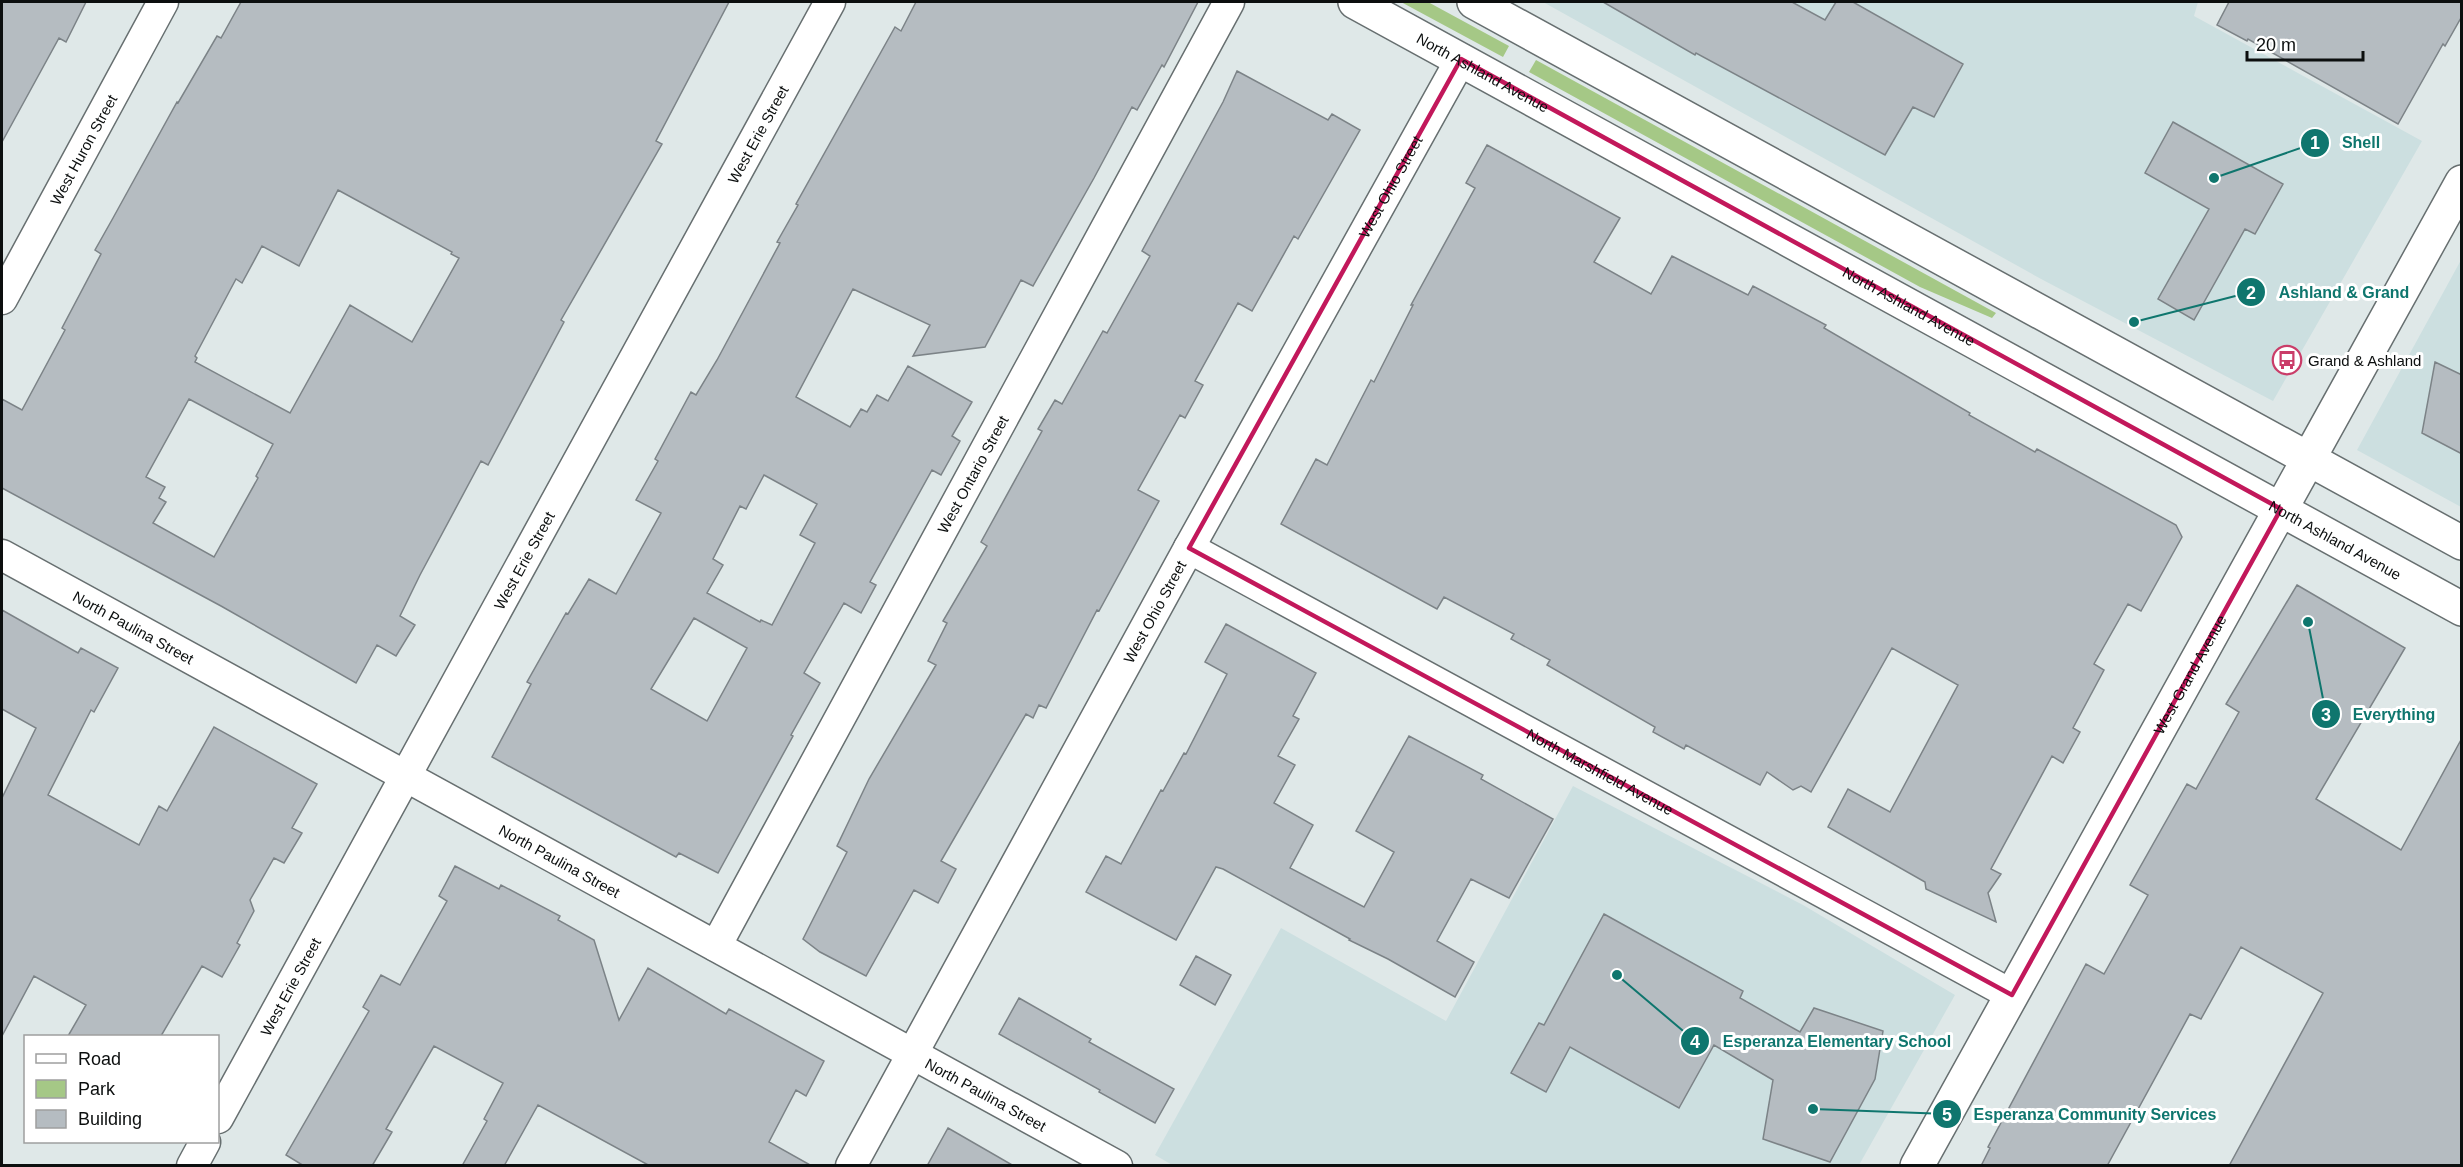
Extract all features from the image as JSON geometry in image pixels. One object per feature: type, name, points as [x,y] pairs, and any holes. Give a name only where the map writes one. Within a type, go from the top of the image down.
[{"type":"main road","name":"North Ashland Avenue","points":[[1355,2],[2462,609]]},
{"type":"main road","points":[[1483,4],[2462,543]]},
{"type":"main road","name":"West Grand Avenue","points":[[1917,1166],[2462,182]]},
{"type":"street","name":"West Huron Street","points":[[2,299],[163,2]]},
{"type":"street","name":"West Erie Street","points":[[219,1116],[830,2]]},
{"type":"street","name":"West Ontario Street","points":[[716,946],[1229,2]]},
{"type":"street","name":"West Ohio Street","points":[[850,1166],[1189,548],[1461,59]]},
{"type":"street","name":"North Marshfield Avenue","points":[[1189,548],[2012,995]]},
{"type":"street","name":"North Paulina Street","points":[[2,555],[1117,1166]]},
{"type":"street","points":[[192,1166],[204,1143]]},
{"type":"highlighted area","points":[[1461,59],[2281,509],[2012,995],[1189,548]]},
{"type":"shaded area","points":[[1543,2],[2198,2],[2194,16],[2422,141],[2273,401],[2043,280]]},
{"type":"shaded area","points":[[2461,260],[2461,507],[2357,450]]},
{"type":"shaded area","points":[[1573,786],[1803,905],[1955,995],[1859,1165],[1174,1166],[1155,1155],[1281,928],[1446,1021]]},
{"type":"green space","points":[[1401,2],[1428,2],[1509,46],[1503,57]]},
{"type":"green space","points":[[1536,60],[1996,313],[1992,318],[1920,287],[1529,72]]},
{"type":"building","points":[[2,2],[86,2],[66,42],[59,38],[2,142]]},
{"type":"building","points":[[241,2],[729,2],[656,141],[662,144],[561,320],[564,322],[488,465],[481,461],[420,575],[400,616],[415,625],[396,656],[377,645],[356,683],[221,606],[2,488],[2,399],[22,410],[65,330],[62,328],[101,254],[95,250],[177,102],[217,36],[221,38]],"holes":[[[338,190],[452,252],[451,254],[459,258],[412,342],[350,305],[290,413],[195,362],[197,358],[195,356],[236,279],[242,283],[262,246],[299,266]],[[189,399],[273,444],[256,476],[258,478],[214,557],[153,523],[166,502],[159,498],[165,487],[146,477]]]},
{"type":"building","points":[[916,2],[1198,2],[1164,67],[1162,65],[1137,110],[1132,107],[1033,286],[1021,280],[985,347],[913,356],[930,325],[853,289],[796,397],[850,427],[861,409],[867,412],[877,395],[888,401],[908,366],[972,402],[952,436],[960,441],[941,475],[932,470],[870,582],[876,585],[861,613],[844,603],[804,673],[820,683],[718,873],[679,853],[676,857],[492,757],[531,684],[527,682],[566,613],[568,614],[589,579],[616,594],[661,513],[636,500],[658,461],[655,459],[691,392],[696,395],[717,360],[780,243],[777,242],[798,205],[796,204],[895,27],[901,31]],"holes":[[[764,475],[817,504],[800,535],[815,543],[772,625],[761,620],[760,622],[707,593],[723,565],[713,559],[740,506],[746,509]],[[694,618],[747,648],[707,721],[651,689]]]},
{"type":"building","points":[[1603,2],[1792,2],[1825,20],[1836,2],[1853,2],[1963,64],[1934,117],[1913,107],[1885,155],[1696,53],[1695,55]]},
{"type":"building","points":[[2229,2],[2462,2],[2462,16],[2445,46],[2443,44],[2398,124],[2248,39],[2247,41],[2217,25]]},
{"type":"building","points":[[1237,71],[1328,120],[1332,114],[1360,130],[1298,239],[1294,236],[1252,311],[1238,303],[1195,381],[1203,385],[1185,418],[1180,415],[1138,490],[1159,501],[1099,611],[1097,610],[1046,708],[1039,705],[1033,718],[1026,714],[941,861],[956,869],[938,903],[914,890],[866,976],[820,952],[803,939],[847,852],[837,846],[869,779],[936,665],[928,661],[947,623],[943,621],[987,546],[981,542],[1042,431],[1038,429],[1055,400],[1062,404],[1103,331],[1107,333],[1150,256],[1142,251],[1223,102]]},
{"type":"building","points":[[2173,122],[2283,184],[2255,234],[2245,229],[2194,320],[2158,299],[2209,209],[2145,173]]},
{"type":"building","points":[[1487,145],[1620,218],[1594,262],[1651,294],[1672,256],[1748,295],[1753,286],[1826,325],[1824,328],[1970,413],[1969,415],[2035,452],[2037,449],[2176,525],[2182,537],[2141,611],[2128,604],[2094,664],[2104,670],[2073,728],[2080,732],[2063,763],[2052,756],[1991,869],[2001,874],[1988,893],[1996,922],[1926,889],[1925,882],[1828,827],[1848,789],[1890,812],[1958,685],[1892,648],[1811,792],[1801,786],[1793,790],[1767,772],[1760,785],[1686,745],[1684,749],[1653,732],[1655,727],[1547,665],[1550,660],[1511,639],[1514,634],[1444,597],[1437,609],[1281,524],[1316,459],[1327,465],[1371,380],[1374,382],[1413,305],[1411,305],[1475,188],[1466,183]]},
{"type":"building","points":[[2435,362],[2462,375],[2462,454],[2422,433]]},
{"type":"building","points":[[2297,585],[2405,648],[2316,799],[2401,850],[2462,738],[2462,1166],[2229,1166],[2323,993],[2241,947],[2201,1019],[2190,1014],[2107,1166],[1981,1166],[1990,1148],[1988,1147],[2086,964],[2104,974],[2148,895],[2130,885],[2187,784],[2196,789],[2239,712],[2226,704]]},
{"type":"building","points":[[2,610],[78,653],[81,648],[118,668],[94,712],[91,710],[48,795],[139,845],[159,806],[167,811],[214,727],[317,784],[292,828],[302,833],[284,863],[274,858],[250,900],[254,911],[237,943],[240,945],[222,977],[202,966],[162,1035],[69,1035],[86,1005],[34,976],[2,1036],[2,798],[36,728],[2,709]]},
{"type":"building","points":[[1226,624],[1316,673],[1293,716],[1299,719],[1278,756],[1295,765],[1274,803],[1313,825],[1290,868],[1364,907],[1394,852],[1356,831],[1409,736],[1483,775],[1481,779],[1553,819],[1509,898],[1471,879],[1437,941],[1474,962],[1455,997],[1216,867],[1176,940],[1086,892],[1106,856],[1121,864],[1161,790],[1163,791],[1184,753],[1186,754],[1227,674],[1205,662]]},
{"type":"building","points":[[455,866],[499,889],[501,885],[560,916],[558,920],[594,940],[619,1020],[648,968],[726,1014],[729,1009],[824,1061],[806,1096],[796,1090],[769,1142],[812,1166],[650,1166],[538,1105],[504,1166],[462,1166],[487,1121],[484,1119],[503,1083],[434,1046],[386,1129],[392,1132],[372,1166],[304,1166],[286,1155],[369,1011],[363,1007],[381,975],[400,985],[447,901],[439,896]]},
{"type":"building","points":[[1604,914],[1743,991],[1740,998],[1800,1032],[1814,1008],[1883,1031],[1875,1079],[1830,1162],[1763,1139],[1773,1080],[1714,1045],[1679,1108],[1570,1047],[1546,1092],[1511,1073],[1539,1023],[1544,1025]]},
{"type":"building","points":[[1196,956],[1231,975],[1215,1005],[1180,985]]},
{"type":"building","points":[[1019,998],[1091,1039],[1089,1042],[1174,1089],[1155,1123],[999,1034]]},
{"type":"building","points":[[948,1128],[1014,1166],[927,1166]]},
{"type":"place","name":"Shell","points":[[2214,178]]},
{"type":"place","name":"Ashland & Grand","points":[[2134,322]]},
{"type":"place","name":"Grand & Ashland","points":[[2287,360]]},
{"type":"place","name":"Everything","points":[[2308,622]]},
{"type":"place","name":"Esperanza Elementary School","points":[[1617,975]]},
{"type":"place","name":"Esperanza Community Services","points":[[1813,1109]]}]
